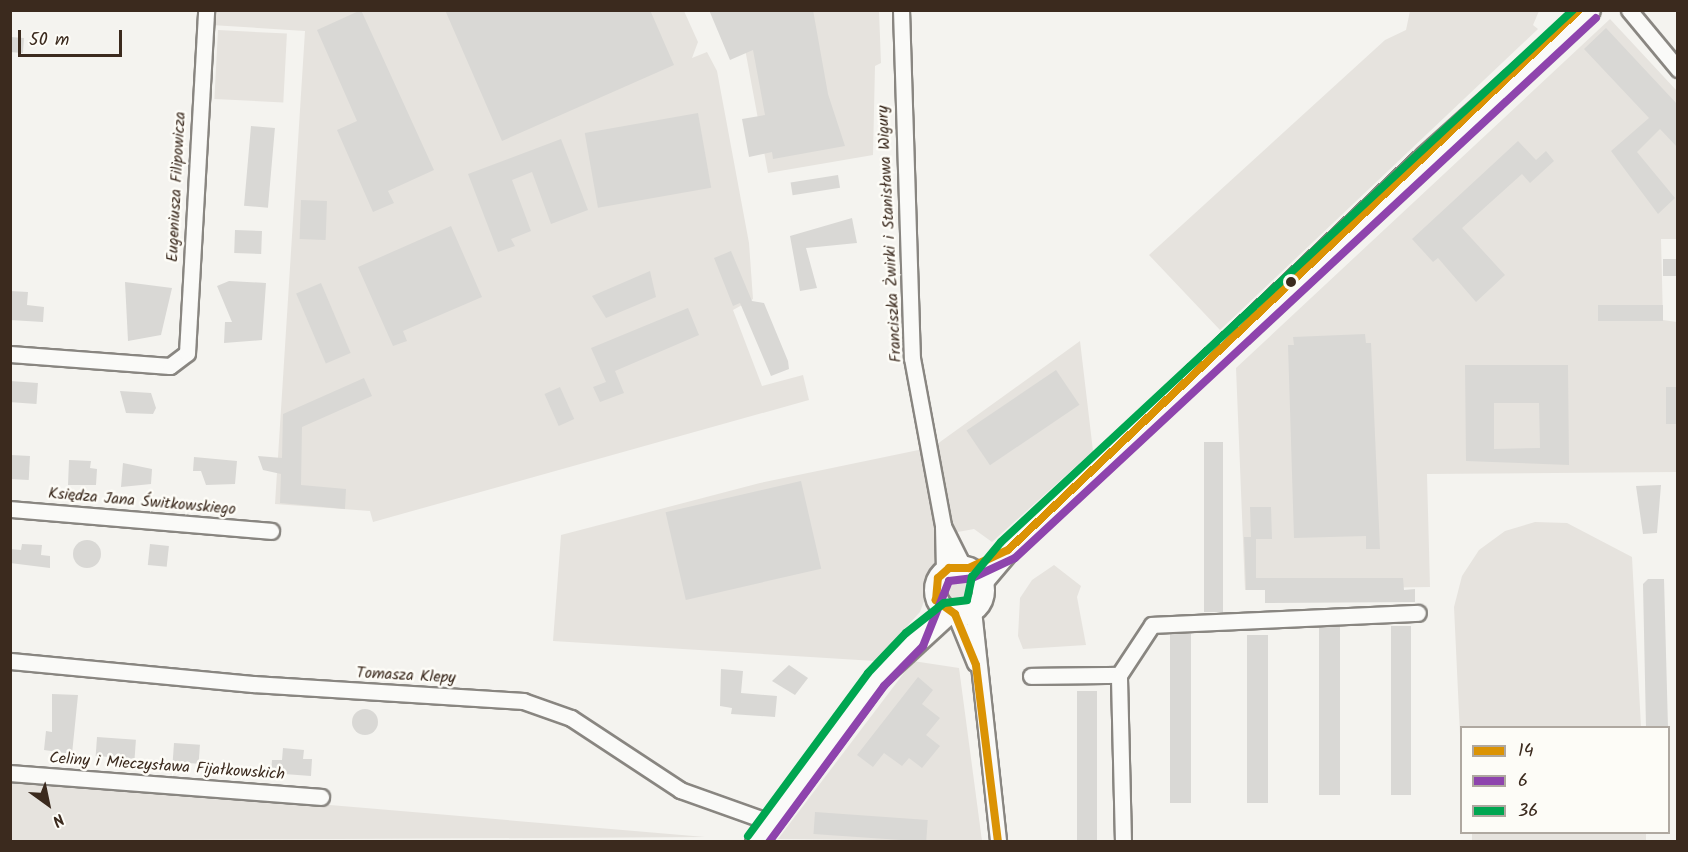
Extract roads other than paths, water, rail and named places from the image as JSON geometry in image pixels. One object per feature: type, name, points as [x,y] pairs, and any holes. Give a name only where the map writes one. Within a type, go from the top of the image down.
[{"type":"street","name":"Eugeniusza Filipowicza","points":[[10,354],[179,362],[190,343],[206,10]]},
{"type":"street","name":"Franciszka Żwirki i Stanisława Wigury","points":[[901,10],[912,358],[943,526],[964,572]]},
{"type":"street","points":[[1563,30],[1580,10]]},
{"type":"street","points":[[998,842],[976,665],[953,608],[936,582],[964,572],[1008,550],[1563,30],[1589,10]]},
{"type":"street","points":[[1629,10],[1677,69]]},
{"type":"street","name":"Księdza Jana Świtkowskiego","points":[[10,509],[271,531]]},
{"type":"street","points":[[756,842],[876,679],[914,640],[953,608],[981,599],[964,572]]},
{"type":"street","points":[[1122,842],[1119,675],[1135,644],[1152,625],[1418,612]]},
{"type":"street","name":"Tomasza Klepy","points":[[10,660],[253,684],[524,701],[571,718],[680,790],[770,822]]},
{"type":"street","points":[[1031,676],[1119,675]]},
{"type":"street","name":"Celiny i Mieczysława Fijałkowskich","points":[[10,773],[321,796]]}]
